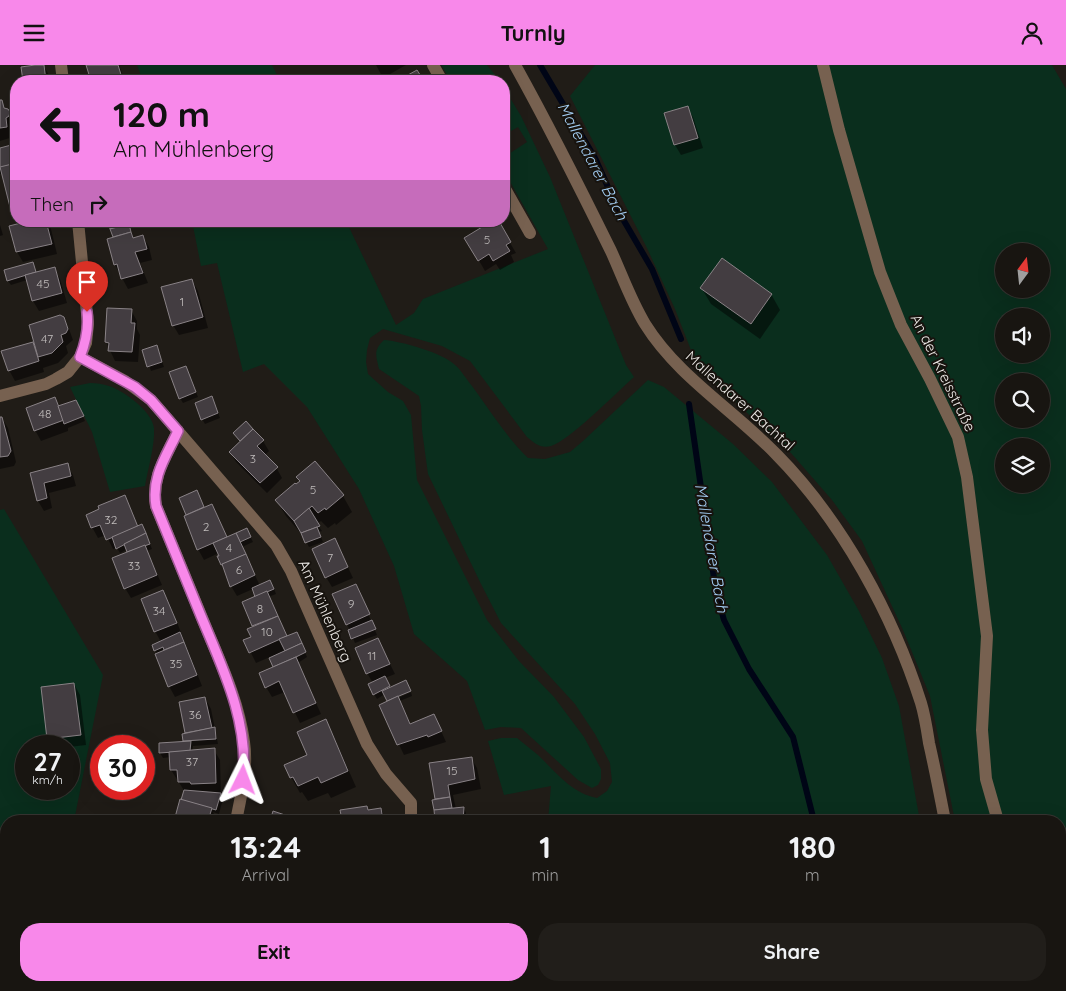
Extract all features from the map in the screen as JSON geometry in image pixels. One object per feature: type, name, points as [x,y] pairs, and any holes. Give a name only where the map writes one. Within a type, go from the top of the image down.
[{"type":"street","name":"Mallendarer Bachtal","points":[[515,65],[545,118],[612,253],[644,323],[669,357],[778,455],[814,497],[845,542],[879,601],[898,642],[922,705],[944,815]]},
{"type":"street","name":"An der Kreisstraße","points":[[823,65],[839,130],[880,272],[901,325],[958,437],[974,528],[987,636],[982,730],[986,779],[996,815]]},
{"type":"street","points":[[510,198],[530,233]]},
{"type":"street","points":[[0,396],[46,384],[68,372],[80,357],[86,343],[88,324],[79,227]]},
{"type":"street","name":"Am Mühlenberg","points":[[80,357],[135,387],[151,400],[276,545],[290,571],[367,744],[386,774],[411,803],[411,815]]},
{"type":"street","points":[[178,431],[156,479],[154,492],[156,506],[226,677],[237,710],[244,743],[242,792],[237,815]]},
{"type":"green space","points":[[137,65],[272,65],[277,75],[141,75]]},
{"type":"green space","points":[[441,65],[487,65],[495,75],[447,75]]},
{"type":"green space","points":[[595,65],[1052,65],[1066,89],[1066,815],[954,815],[930,696],[903,630],[862,541],[832,500],[791,453],[698,368],[675,309],[647,248],[570,96]]},
{"type":"green space","points":[[510,98],[521,116],[550,177],[626,365],[634,377],[569,435],[551,446],[544,447],[527,437],[470,361],[442,346],[383,329],[370,338],[366,362],[368,374],[388,392],[403,401],[411,415],[417,480],[487,620],[519,661],[554,697],[584,737],[601,769],[601,779],[598,785],[592,788],[578,780],[521,728],[501,727],[485,730],[467,681],[414,634],[394,566],[359,489],[307,407],[264,364],[243,372],[217,263],[201,266],[193,227],[349,227],[396,325],[414,313],[423,299],[548,249],[510,182],[510,153],[527,142],[518,127],[510,132]]},
{"type":"green space","points":[[384,340],[421,348],[441,356],[455,365],[505,432],[528,458],[545,459],[570,452],[648,380],[664,387],[733,444],[772,482],[827,555],[859,611],[882,658],[899,706],[919,815],[549,815],[551,786],[504,795],[488,741],[501,738],[517,738],[572,787],[579,792],[597,798],[607,791],[612,782],[610,763],[595,734],[575,704],[501,623],[428,474],[419,396],[379,369],[376,357],[378,347]]},
{"type":"green space","points":[[90,383],[107,385],[122,392],[143,409],[152,422],[154,428],[153,442],[145,486],[110,492],[92,432],[70,387]]},
{"type":"green space","points":[[4,509],[103,675],[80,791],[80,735],[15,735],[15,800],[78,800],[75,815],[0,815],[0,510]]},
{"type":"building","points":[[44,65],[45,75],[22,75],[21,67]]},
{"type":"building","points":[[86,65],[118,65],[121,75],[89,75]]},
{"type":"building","points":[[417,70],[420,75],[408,75]]},
{"type":"building","points":[[0,100],[2,100],[4,108],[10,112],[6,118],[7,127],[0,128]]},
{"type":"building","points":[[688,106],[698,138],[674,145],[664,113]]},
{"type":"building","points":[[10,145],[10,165],[0,169],[0,148]]},
{"type":"building","points":[[10,164],[10,207],[0,167]]},
{"type":"building","points":[[9,226],[48,227],[52,244],[16,252]]},
{"type":"building","points":[[130,227],[131,232],[113,237],[110,229]]},
{"type":"building","points":[[482,227],[502,227],[511,242],[506,245],[510,251],[493,261],[489,254],[478,261],[464,238]]},
{"type":"building","points":[[131,232],[133,238],[143,235],[147,249],[135,252],[143,273],[121,279],[117,264],[114,265],[107,239]]},
{"type":"building","points":[[722,258],[772,294],[751,324],[700,288]]},
{"type":"building","points":[[33,262],[36,272],[7,281],[4,270]]},
{"type":"building","points":[[55,267],[62,293],[32,301],[25,275]]},
{"type":"building","points":[[192,279],[203,317],[172,326],[161,287]]},
{"type":"building","points":[[107,308],[132,309],[131,323],[135,323],[132,352],[108,351],[109,343],[105,342]]},
{"type":"building","points":[[60,315],[64,317],[68,329],[66,333],[61,335],[63,342],[52,353],[38,357],[29,325]]},
{"type":"building","points":[[33,342],[39,361],[8,371],[1,351]]},
{"type":"building","points":[[157,345],[162,362],[147,367],[142,350]]},
{"type":"building","points":[[186,366],[196,392],[179,399],[169,372]]},
{"type":"building","points":[[212,396],[218,413],[201,420],[195,403]]},
{"type":"building","points":[[55,397],[64,420],[34,431],[26,408]]},
{"type":"building","points":[[76,400],[84,416],[64,424],[58,406]]},
{"type":"building","points":[[0,417],[2,417],[11,451],[8,456],[0,457]]},
{"type":"building","points":[[246,421],[253,429],[240,441],[233,433]]},
{"type":"building","points":[[253,429],[264,440],[257,446],[278,467],[260,483],[229,452]]},
{"type":"building","points":[[315,461],[344,495],[326,510],[325,508],[318,513],[312,506],[294,521],[275,500],[300,481],[296,477]]},
{"type":"building","points":[[68,463],[71,476],[44,483],[47,498],[37,501],[30,473]]},
{"type":"building","points":[[197,490],[204,507],[186,515],[179,498]]},
{"type":"building","points":[[125,495],[138,527],[106,540],[100,525],[91,528],[86,515],[99,509],[98,506]]},
{"type":"building","points":[[212,504],[227,537],[197,550],[184,516]]},
{"type":"building","points":[[309,508],[320,526],[301,533],[294,521]]},
{"type":"building","points":[[142,524],[146,533],[116,549],[112,537]]},
{"type":"building","points":[[317,527],[321,537],[305,543],[301,533]]},
{"type":"building","points":[[247,528],[251,537],[240,542],[236,533]]},
{"type":"building","points":[[146,533],[150,544],[127,552],[124,544]]},
{"type":"building","points":[[236,533],[246,554],[221,565],[213,543]]},
{"type":"building","points":[[335,538],[348,567],[325,578],[312,549]]},
{"type":"building","points":[[145,545],[157,575],[124,589],[112,558]]},
{"type":"building","points":[[246,554],[255,575],[230,587],[222,564]]},
{"type":"building","points":[[270,580],[274,589],[255,597],[252,588]]},
{"type":"building","points":[[356,584],[370,614],[346,625],[332,594]]},
{"type":"building","points":[[163,590],[177,623],[154,632],[141,599]]},
{"type":"building","points":[[267,591],[278,616],[252,626],[242,602]]},
{"type":"building","points":[[278,616],[287,636],[249,653],[243,640],[251,637],[247,629]]},
{"type":"building","points":[[372,620],[376,629],[351,639],[348,630]]},
{"type":"building","points":[[180,632],[184,642],[164,650],[163,647],[154,651],[152,645]]},
{"type":"building","points":[[297,632],[302,643],[285,651],[279,639]]},
{"type":"building","points":[[378,638],[390,664],[366,674],[355,648]]},
{"type":"building","points":[[184,642],[197,675],[168,687],[155,654]]},
{"type":"building","points":[[302,643],[306,652],[273,667],[269,658]]},
{"type":"building","points":[[296,657],[316,703],[293,713],[279,681],[265,688],[259,673]]},
{"type":"building","points":[[385,676],[390,686],[373,695],[368,684]]},
{"type":"building","points":[[406,680],[411,691],[387,701],[382,691]]},
{"type":"building","points":[[74,683],[81,735],[47,735],[41,687]]},
{"type":"building","points":[[398,696],[410,724],[434,714],[442,731],[428,737],[427,735],[397,745],[379,705]]},
{"type":"building","points":[[205,697],[212,728],[185,733],[179,702]]},
{"type":"building","points":[[326,719],[348,771],[321,783],[318,777],[298,786],[293,777],[290,778],[284,765],[307,755],[297,732]]},
{"type":"building","points":[[215,727],[216,739],[183,741],[182,734]]},
{"type":"building","points":[[191,741],[190,751],[159,753],[159,743]]},
{"type":"building","points":[[215,748],[216,783],[191,784],[190,782],[178,782],[177,770],[170,770],[169,752]]},
{"type":"building","points":[[472,757],[475,779],[448,785],[450,797],[435,799],[429,763]]},
{"type":"building","points":[[184,790],[221,793],[216,810],[181,800]]},
{"type":"building","points":[[450,797],[452,808],[434,810],[432,800]]},
{"type":"building","points":[[180,799],[212,808],[210,815],[176,815]]},
{"type":"building","points":[[367,806],[368,810],[381,808],[382,815],[341,815],[340,810]]},
{"type":"building","points":[[464,807],[463,815],[434,815],[434,810]]},
{"type":"building","points":[[273,811],[285,815],[272,815]]},
{"type":"waterway","name":"Mallendarer Bach","points":[[540,65],[595,158],[620,214],[652,269],[681,339]]},
{"type":"waterway","name":"Mallendarer Bach","points":[[689,404],[716,592],[724,620],[749,669],[793,737],[812,815]]},
{"type":"route","points":[[87,312],[86,343],[80,357],[135,387],[151,400],[178,431],[156,479],[154,492],[156,506],[226,677],[237,710],[244,743],[243,780]]}]
